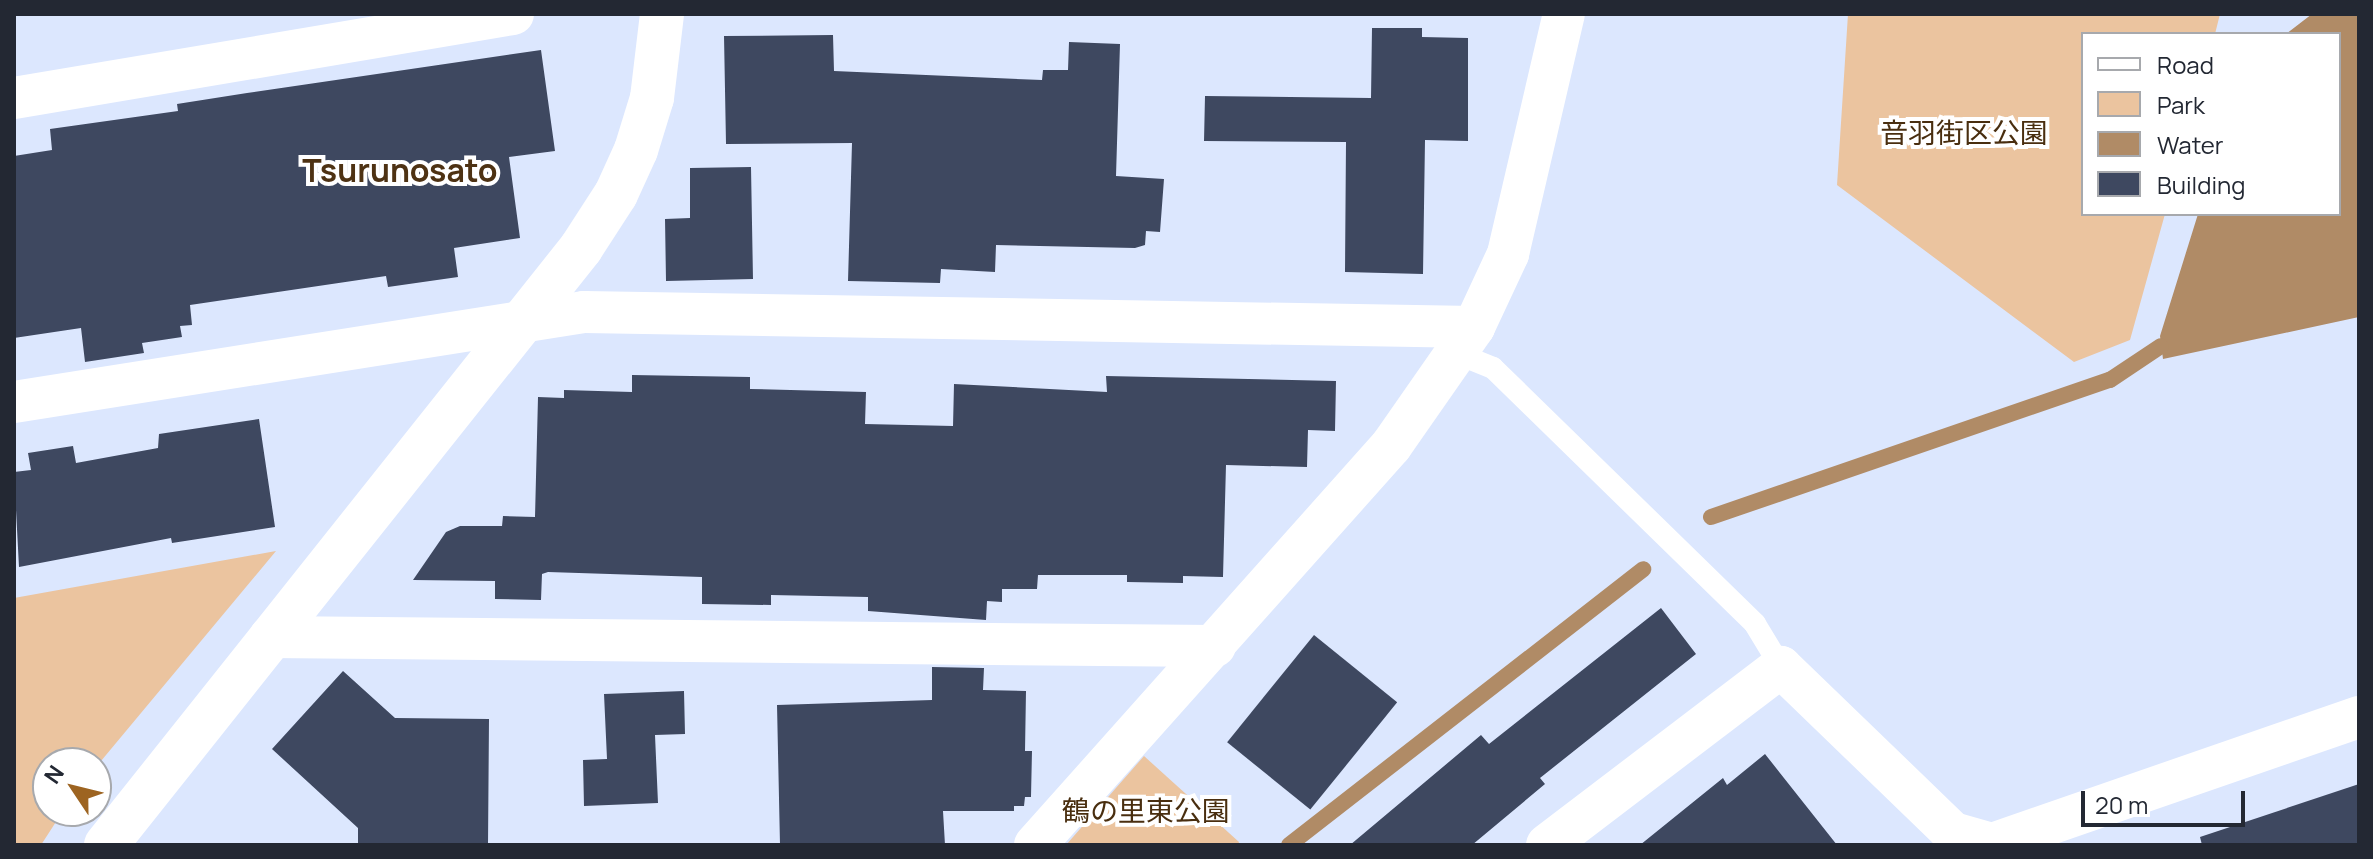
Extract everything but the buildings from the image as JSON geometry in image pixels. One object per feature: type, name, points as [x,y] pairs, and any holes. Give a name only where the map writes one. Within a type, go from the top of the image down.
[{"type":"street","points":[[14,98],[513,14]]},
{"type":"street","points":[[106,845],[526,321],[581,248],[631,161],[652,98],[662,14]]},
{"type":"street","points":[[1035,845],[1391,446],[1465,340],[1508,254],[1564,14]]},
{"type":"street","points":[[14,402],[584,312],[1465,340]]},
{"type":"street","points":[[270,637],[1215,646]]},
{"type":"street","points":[[1547,845],[1781,667],[1953,833],[1992,844],[2359,717]]},
{"type":"lane","points":[[1465,340],[1755,624],[1781,667]]},
{"type":"green space","name":"音羽街区公園","points":[[1848,14],[2220,14],[2216,32],[2081,32],[2081,216],[2164,216],[2130,340],[2074,362],[1837,185]]},
{"type":"green space","points":[[276,551],[112,748],[32,747],[32,827],[53,827],[41,845],[14,845],[14,598]]},
{"type":"green space","name":"鶴の里東公園","points":[[1144,756],[1239,842],[1238,845],[1066,845]]},
{"type":"water","points":[[2312,14],[2359,14],[2359,317],[2163,359],[2160,336],[2197,216],[2341,216],[2341,32],[2289,32]]},
{"type":"waterway","points":[[1711,517],[2110,380],[2161,346]]},
{"type":"waterway","points":[[1289,845],[1643,569]]},
{"type":"district","name":"Tsurunosato","points":[[400,170]]}]
